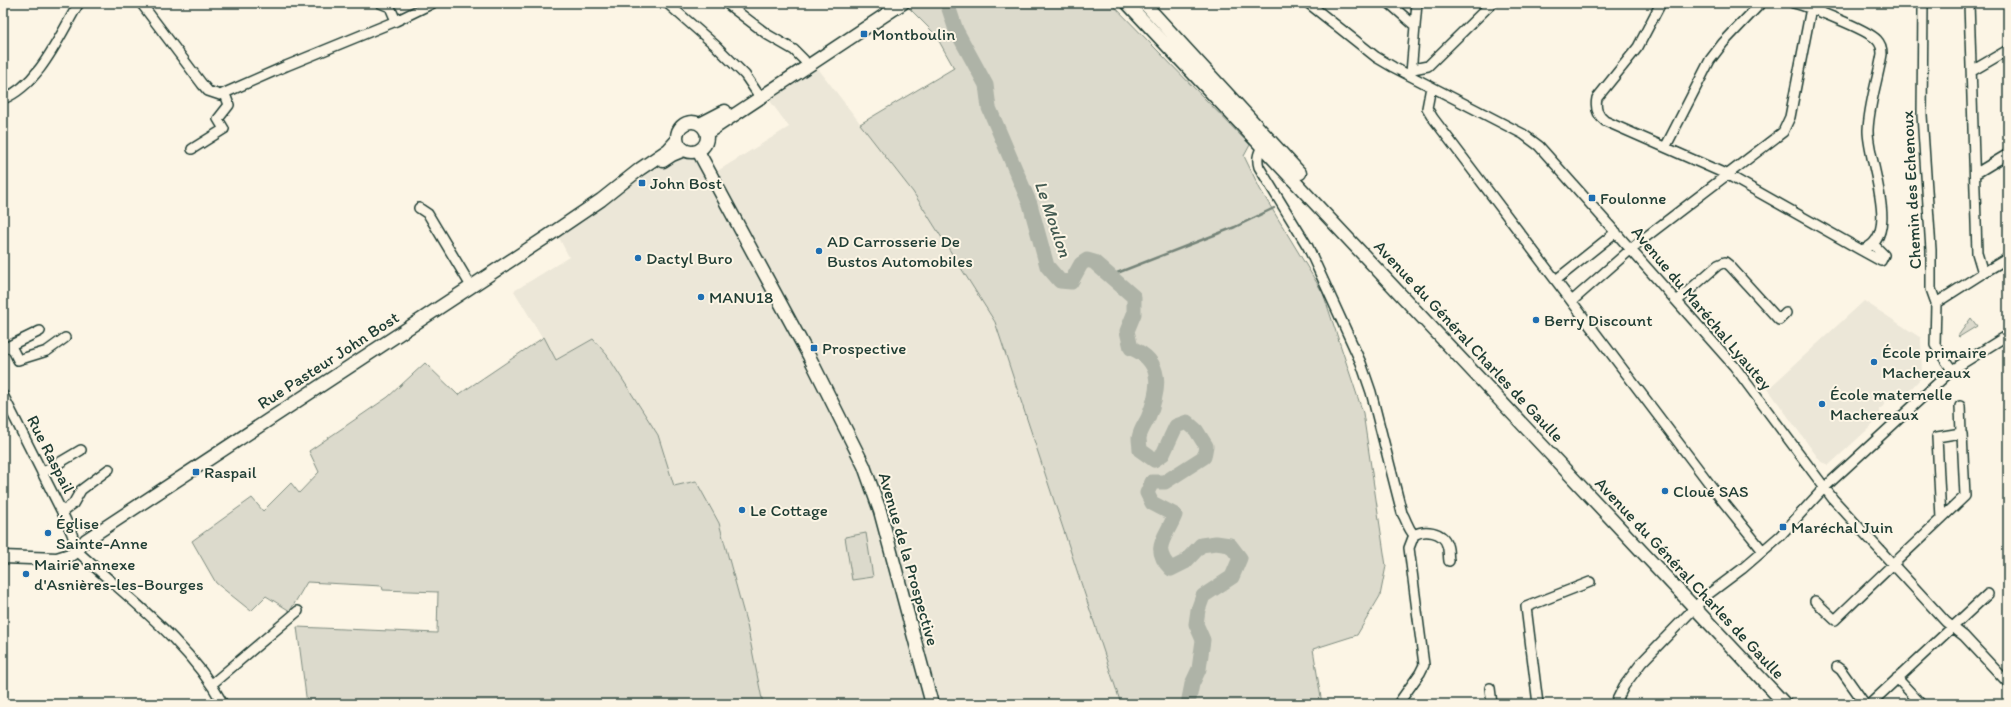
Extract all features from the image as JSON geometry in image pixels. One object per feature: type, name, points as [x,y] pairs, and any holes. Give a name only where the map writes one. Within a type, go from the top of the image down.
[{"type":"main road","points":[[758,94],[804,60],[892,3]]},
{"type":"main road","points":[[703,129],[903,3]]},
{"type":"main road","name":"Avenue du Général Charles de Gaulle","points":[[1128,3],[1265,142],[1697,606],[1785,704]]},
{"type":"main road","name":"Avenue du Général Charles de Gaulle","points":[[1144,3],[1265,142]]},
{"type":"main road","points":[[690,122],[703,129],[705,146],[698,152],[690,153],[684,150],[677,140],[676,135],[681,126],[690,122]]},
{"type":"main road","name":"Rue Pasteur John Bost","points":[[601,200],[640,169],[668,150],[677,140]]},
{"type":"main road","name":"Rue Pasteur John Bost","points":[[77,551],[86,540],[601,200],[672,155],[684,150]]},
{"type":"main road","name":"Avenue de la Prospective","points":[[698,152],[809,356],[864,466],[880,511],[932,704]]},
{"type":"main road","points":[[3,557],[52,560],[73,554],[77,551]]},
{"type":"main road","name":"Avenue du Général Charles de Gaulle","points":[[1697,606],[1794,704]]},
{"type":"street","points":[[3,99],[27,84],[39,70],[79,3]]},
{"type":"street","points":[[141,3],[208,91],[215,94],[225,94],[286,66],[396,21],[433,3]]},
{"type":"street","points":[[380,3],[390,6],[396,21]]},
{"type":"street","points":[[667,3],[715,45],[745,75],[758,94]]},
{"type":"street","points":[[726,3],[768,35],[794,50],[804,60]]},
{"type":"street","name":"Avenue du Maréchal Lyautey","points":[[1308,3],[1376,57],[1411,73],[1431,87],[1522,134],[1539,146],[1734,366],[1824,488],[1946,622],[1964,636],[2008,683]]},
{"type":"street","points":[[1389,3],[1415,26]]},
{"type":"street","points":[[1416,3],[1411,73],[1428,66],[1492,3]]},
{"type":"street","points":[[1661,3],[1638,46],[1600,92],[1596,104],[1597,112],[1605,121],[1666,146],[1728,175],[1880,261],[1884,255],[1874,245]]},
{"type":"street","points":[[1666,146],[1710,60],[1761,3]]},
{"type":"street","points":[[1793,3],[1811,6],[1873,37],[1882,47],[1868,131],[1870,152],[1883,220],[1874,245],[1861,250]]},
{"type":"street","name":"Chemin des Echenoux","points":[[1923,3],[1922,116],[1931,250],[1931,289],[1936,303],[1935,345],[1952,370]]},
{"type":"street","points":[[1969,3],[1977,253],[1983,273]]},
{"type":"street","points":[[1572,301],[1632,250],[1776,139],[1787,126],[1811,6]]},
{"type":"street","points":[[1972,71],[2008,50]]},
{"type":"street","points":[[1431,87],[1427,108],[1433,118],[1721,499],[1763,551]]},
{"type":"street","points":[[192,149],[224,129],[218,120],[229,105],[225,94]]},
{"type":"street","points":[[1265,142],[1257,159],[1259,166],[1308,246],[1361,363],[1371,392],[1402,513],[1406,519],[1407,526],[1414,535]]},
{"type":"street","points":[[1975,174],[2008,154]]},
{"type":"street","points":[[419,208],[428,214],[472,286]]},
{"type":"street","points":[[1556,280],[1616,232]]},
{"type":"street","points":[[1936,303],[2008,258]]},
{"type":"street","points":[[1677,301],[1718,265],[1725,262],[1779,320],[1786,313]]},
{"type":"street","points":[[40,331],[7,347],[18,360],[47,351],[65,338]]},
{"type":"street","points":[[1615,704],[1624,686],[1642,662],[1697,606],[1780,536],[1824,488],[1952,370],[2008,335]]},
{"type":"street","name":"Rue Raspail","points":[[3,395],[62,512],[72,534],[77,551]]},
{"type":"street","points":[[1815,601],[1834,620],[1965,496],[1960,406]]},
{"type":"street","points":[[1941,519],[1937,437],[1940,435],[1961,433]]},
{"type":"street","points":[[42,473],[81,450]]},
{"type":"street","points":[[62,512],[73,504],[81,490],[109,469]]},
{"type":"street","points":[[1398,704],[1424,665],[1409,548],[1414,535],[1427,531],[1443,537],[1447,544],[1449,561]]},
{"type":"street","points":[[77,551],[170,635],[212,684],[223,704]]},
{"type":"street","points":[[1538,704],[1526,607],[1590,582]]},
{"type":"street","points":[[1870,704],[1988,594]]},
{"type":"street","points":[[212,684],[298,611]]},
{"type":"street","points":[[1837,667],[1841,670],[1865,704]]},
{"type":"street","points":[[1897,678],[1921,704]]},
{"type":"street","points":[[1490,688],[1492,704]]},
{"type":"shaded area","points":[[904,3],[1111,3],[1250,145],[1244,156],[1260,189],[1323,293],[1363,413],[1386,566],[1380,596],[1357,635],[1313,649],[1322,704],[1121,704],[995,322],[913,192],[860,124],[954,68],[935,34]]},
{"type":"shaded area","points":[[813,62],[913,192],[995,322],[1121,704],[763,704],[747,625],[719,523],[696,481],[674,487],[658,435],[607,355],[593,339],[556,360],[514,291],[569,257],[557,234],[697,141],[716,172],[789,127],[765,94]]},
{"type":"shaded area","points":[[1864,301],[1921,338],[1922,377],[1907,393],[1902,389],[1892,398],[1885,398],[1885,405],[1879,409],[1879,419],[1829,465],[1821,462],[1768,389]]},
{"type":"shaded area","points":[[1971,318],[1977,326],[1959,337],[1958,336]]},
{"type":"shaded area","points":[[544,337],[556,360],[593,339],[607,355],[658,435],[674,486],[696,481],[719,523],[747,625],[763,704],[307,704],[297,627],[437,633],[438,592],[383,590],[382,586],[307,582],[290,611],[266,596],[251,611],[216,583],[192,541],[252,498],[263,511],[291,483],[299,493],[319,472],[309,451],[388,397],[425,363],[458,395]]},
{"type":"shaded area","points":[[866,533],[873,577],[852,580],[845,537]]},
{"type":"waterway","name":"Le Moulon","points":[[947,3],[956,30],[986,85],[989,108],[1030,204],[1047,266],[1060,281],[1071,282],[1081,264],[1087,260],[1094,262],[1134,297],[1134,314],[1127,331],[1131,348],[1149,360],[1154,368],[1157,387],[1148,418],[1141,430],[1139,440],[1140,450],[1154,460],[1163,454],[1176,426],[1187,422],[1196,430],[1206,446],[1204,457],[1165,482],[1152,482],[1147,493],[1152,503],[1175,515],[1164,537],[1161,549],[1165,562],[1171,569],[1185,562],[1201,545],[1216,543],[1230,545],[1240,558],[1232,577],[1203,596],[1198,610],[1196,624],[1203,640],[1199,669],[1192,684],[1188,704]]},
{"type":"waterway","points":[[1113,277],[1117,273],[1235,227],[1274,208]]},
{"type":"place","name":"Montboulin","points":[[864,34]]},
{"type":"place","name":"John Bost","points":[[642,183]]},
{"type":"place","name":"Foulonne","points":[[1592,198]]},
{"type":"place","name":"AD Carrosserie De Bustos Automobiles","points":[[819,251]]},
{"type":"place","name":"Dactyl Buro","points":[[638,258]]},
{"type":"place","name":"MANU18","points":[[701,297]]},
{"type":"place","name":"Berry Discount","points":[[1536,320]]},
{"type":"place","name":"Prospective","points":[[814,348]]},
{"type":"place","name":"École primaire Machereaux","points":[[1874,362]]},
{"type":"place","name":"École maternelle Machereaux","points":[[1822,404]]},
{"type":"place","name":"Raspail","points":[[196,472]]},
{"type":"place","name":"Cloué SAS","points":[[1665,491]]},
{"type":"place","name":"Le Cottage","points":[[742,510]]},
{"type":"place","name":"Maréchal Juin","points":[[1783,527]]},
{"type":"place","name":"Église Sainte-Anne","points":[[48,533]]},
{"type":"place","name":"Mairie annexe d'Asnières-les-Bourges","points":[[26,574]]}]
